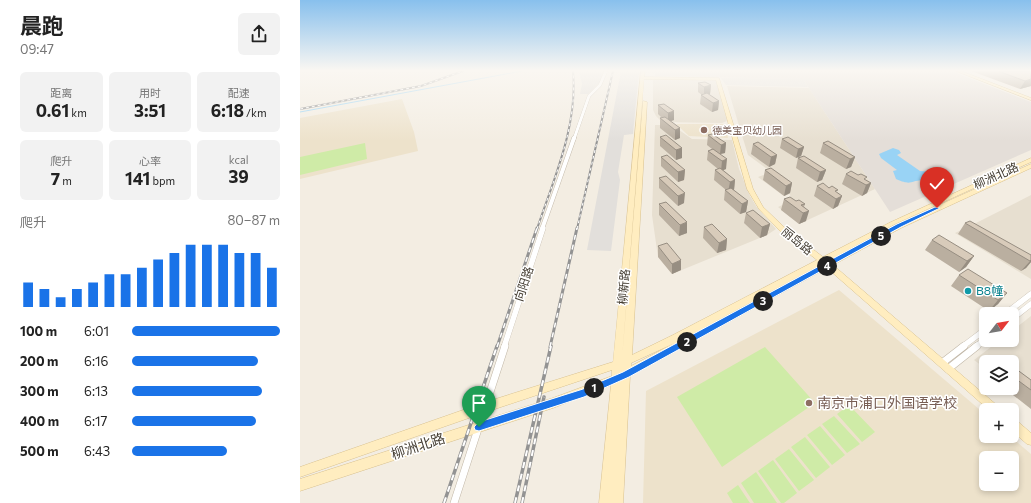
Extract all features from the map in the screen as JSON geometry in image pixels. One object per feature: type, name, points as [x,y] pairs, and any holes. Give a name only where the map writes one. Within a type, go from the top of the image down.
[{"type":"main road","name":"柳新路","points":[[605,503],[642,94]]},
{"type":"main road","name":"柳新路","points":[[617,503],[628,361],[643,94]]},
{"type":"main road","name":"丽岛路","points":[[724,94],[741,163],[755,198],[783,230],[825,263],[988,403]]},
{"type":"main road","points":[[1022,94],[1031,98]]},
{"type":"main road","name":"柳洲北路","points":[[300,485],[560,401],[626,375],[825,263],[893,222],[1031,160]]},
{"type":"main road","name":"柳洲北路","points":[[300,472],[486,407],[628,361],[899,226],[1031,166]]},
{"type":"main road","points":[[1019,430],[1031,440]]},
{"type":"street","name":"向阳路","points":[[454,503],[558,181],[591,94]]},
{"type":"street","points":[[1014,307],[1031,294]]},
{"type":"street","points":[[1019,313],[1031,304]]},
{"type":"street","points":[[945,366],[979,335]]},
{"type":"street","points":[[945,366],[979,344]]},
{"type":"shaded area","points":[[617,94],[637,94],[633,134],[624,135],[618,172],[620,180],[611,251],[587,250]]},
{"type":"shaded area","points":[[653,94],[720,94],[727,121],[722,123],[662,122],[653,110]]},
{"type":"shaded area","points":[[730,94],[813,94],[875,189],[799,224],[778,207],[791,201],[790,194],[784,196],[758,177],[771,172],[748,155]]},
{"type":"shaded area","points":[[813,94],[1012,94],[1031,102],[1031,150],[890,212]]},
{"type":"shaded area","points":[[402,99],[414,132],[418,151],[300,179],[300,118]]},
{"type":"shaded area","name":"德美宝贝幼儿园","points":[[676,124],[725,124],[728,138],[689,136]]},
{"type":"shaded area","points":[[655,125],[672,125],[692,139],[732,140],[739,169],[750,196],[756,206],[776,229],[767,235],[672,274],[658,257],[652,215]]},
{"type":"shaded area","points":[[1031,195],[1031,279],[955,233],[980,221]]},
{"type":"shaded area","name":"南京市浦口外国语学校","points":[[839,290],[979,409],[979,443],[1018,443],[1031,454],[1031,503],[643,503],[646,391]]},
{"type":"shaded area","points":[[1031,316],[1031,399],[1019,390],[1019,355],[980,355],[991,347],[1019,347],[1019,325]]},
{"type":"shaded area","points":[[979,356],[979,364],[974,360]]},
{"type":"green space","points":[[365,143],[367,159],[300,175],[300,157]]},
{"type":"green space","points":[[765,347],[815,403],[722,467],[677,397]]},
{"type":"green space","points":[[849,405],[875,432],[862,442],[837,414]]},
{"type":"green space","points":[[834,416],[860,444],[847,453],[822,424]]},
{"type":"green space","points":[[820,426],[845,455],[832,465],[807,435]]},
{"type":"green space","points":[[805,437],[830,467],[816,478],[791,447]]},
{"type":"green space","points":[[789,449],[814,480],[799,491],[775,459]]},
{"type":"green space","points":[[773,460],[797,493],[784,503],[781,503],[758,471]]},
{"type":"green space","points":[[756,472],[777,503],[754,503],[741,483]]},
{"type":"green space","points":[[738,485],[750,503],[733,503],[727,493]]},
{"type":"water","points":[[893,148],[899,150],[901,153],[897,155],[920,171],[935,172],[938,178],[908,183],[896,179],[893,171],[897,170],[881,158],[879,154]]},
{"type":"building","points":[[709,94],[719,101],[713,103],[701,95]]},
{"type":"building","points":[[664,104],[674,111],[668,113],[658,105]]},
{"type":"building","points":[[665,117],[680,128],[675,130],[660,118]]},
{"type":"building","points":[[712,134],[726,143],[721,145],[708,135]]},
{"type":"building","points":[[666,135],[682,148],[676,150],[660,137]]},
{"type":"building","points":[[788,137],[804,147],[798,149],[782,139]]},
{"type":"building","points":[[828,141],[855,157],[850,159],[823,143]]},
{"type":"building","points":[[758,142],[777,155],[771,157],[753,144]]},
{"type":"building","points":[[713,149],[727,159],[722,161],[708,151]]},
{"type":"building","points":[[667,155],[685,170],[678,172],[661,157]]},
{"type":"building","points":[[804,156],[826,170],[820,172],[798,158]]},
{"type":"building","points":[[720,168],[735,180],[730,182],[715,170]]},
{"type":"building","points":[[771,168],[792,183],[786,186],[765,170]]},
{"type":"building","points":[[851,171],[858,175],[861,174],[867,177],[864,179],[871,183],[866,185],[846,174]]},
{"type":"building","points":[[666,176],[685,193],[678,196],[659,178]]},
{"type":"building","points":[[823,183],[829,188],[832,186],[838,190],[835,191],[842,196],[836,199],[817,186]]},
{"type":"building","points":[[731,188],[748,201],[742,204],[725,190]]},
{"type":"building","points":[[790,197],[805,204],[801,205],[809,211],[803,213],[784,199]]},
{"type":"building","points":[[666,202],[687,222],[680,225],[659,204]]},
{"type":"building","points":[[753,210],[770,224],[762,227],[746,213]]},
{"type":"building","points":[[970,221],[1031,255],[1031,260],[1030,261],[965,223]]},
{"type":"building","points":[[712,224],[727,239],[719,243],[704,227]]},
{"type":"building","points":[[939,235],[974,256],[967,261],[932,240]]},
{"type":"building","points":[[667,243],[681,260],[672,264],[658,246]]},
{"type":"building","points":[[968,269],[1007,293],[998,300],[959,275]]},
{"type":"building","points":[[1019,371],[1031,380],[1031,390],[1019,381]]},
{"type":"waterway","points":[[300,112],[395,94]]},
{"type":"railway","points":[[300,109],[376,94]]},
{"type":"railway","points":[[537,229],[563,152],[572,112],[574,94]]},
{"type":"railway","points":[[577,229],[608,94]]},
{"type":"railway","points":[[497,347],[537,228]]},
{"type":"railway","points":[[550,347],[577,228]]},
{"type":"railway","points":[[444,503],[497,346]]},
{"type":"railway","points":[[515,503],[551,346]]},
{"type":"railway","points":[[522,503],[544,397]]},
{"type":"place","name":"德美宝贝幼儿园","points":[[704,130]]},
{"type":"place","name":"B8幢","points":[[968,291]]},
{"type":"place","name":"南京市浦口外国语学校","points":[[809,403]]},
{"type":"route","points":[[479,427],[553,403],[626,375],[899,226],[937,208]]}]
